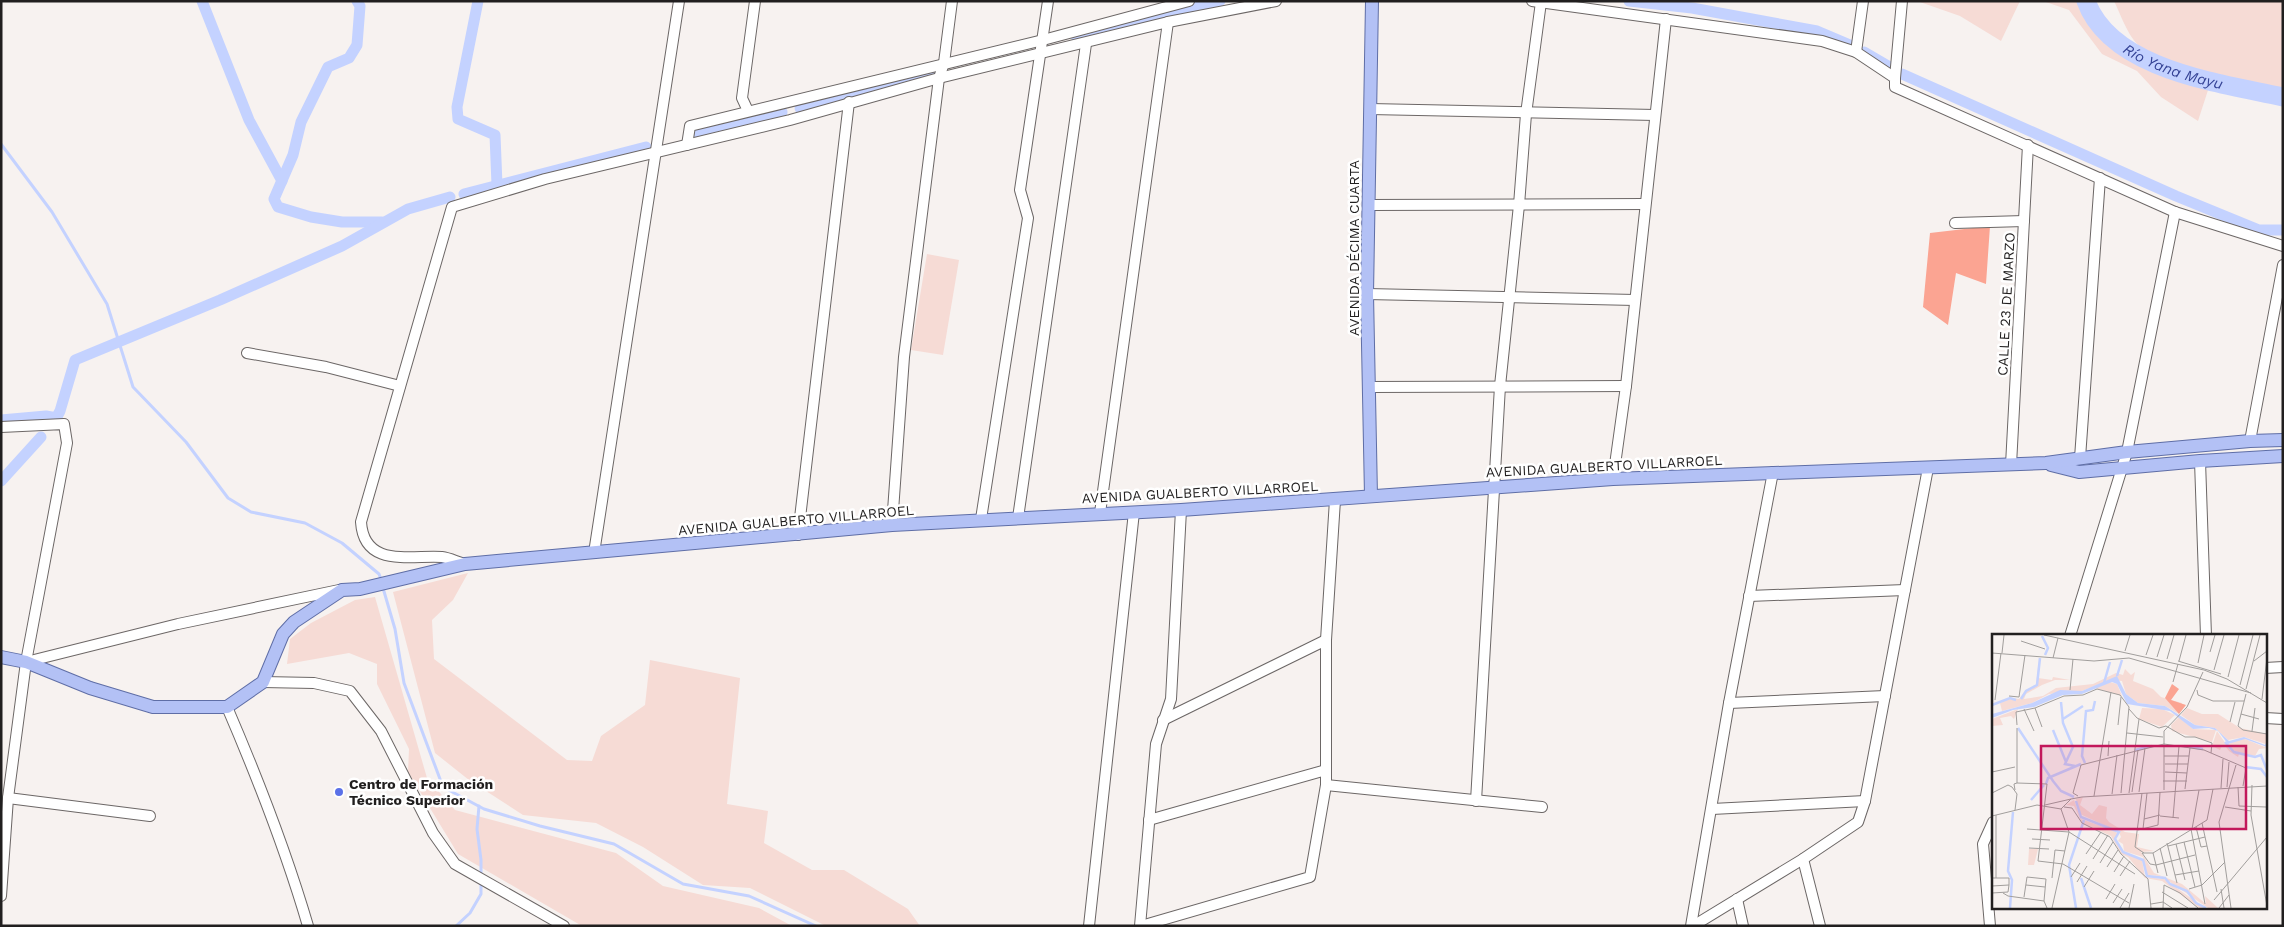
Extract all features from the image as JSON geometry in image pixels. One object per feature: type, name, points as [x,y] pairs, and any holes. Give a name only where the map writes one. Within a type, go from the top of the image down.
[{"type":"main road","name":"AVENIDA DÉCIMA CUARTA","points":[[1371,496],[1368,294],[1372,1]]},
{"type":"main road","name":"AVENIDA GUALBERTO VILLARROEL","points":[[342,590],[360,588],[465,564],[892,525],[1335,500],[1613,478],[2046,464],[2127,452],[2250,441],[2283,440]]},
{"type":"main road","name":"AVENIDA GUALBERTO VILLARROEL","points":[[2046,464],[2079,472],[2200,461],[2283,456]]},
{"type":"main road","points":[[1,657],[26,662],[90,688],[153,707],[226,707],[263,682],[283,634],[294,622],[342,590]]},
{"type":"street","points":[[594,553],[679,1]]},
{"type":"street","points":[[748,111],[742,98],[755,1]]},
{"type":"street","points":[[892,525],[904,357],[939,78],[944,63],[952,1]]},
{"type":"street","points":[[981,519],[1028,218],[1020,190],[1048,1]]},
{"type":"street","points":[[687,144],[690,126],[1043,40],[1171,4],[1189,1]]},
{"type":"street","points":[[465,564],[444,558],[393,557],[374,551],[362,533],[361,522],[452,207],[545,179],[790,120],[939,78],[1086,44],[1168,22],[1276,1]]},
{"type":"street","points":[[1856,52],[1863,1]]},
{"type":"street","points":[[1902,1],[1895,87],[2175,212],[2283,246]]},
{"type":"street","points":[[1476,801],[1500,386],[1520,205],[1536,2],[1822,41],[1856,52],[1895,78]]},
{"type":"street","points":[[1613,478],[1626,386],[1666,19]]},
{"type":"street","points":[[1100,513],[1168,22]]},
{"type":"street","points":[[1018,518],[1086,44]]},
{"type":"street","points":[[798,535],[849,102]]},
{"type":"street","points":[[1370,109],[1526,114],[1655,115]]},
{"type":"street","name":"CALLE 23 DE MARZO","points":[[2011,465],[2028,145]]},
{"type":"street","points":[[2080,458],[2100,178]]},
{"type":"street","points":[[1369,205],[1645,204]]},
{"type":"street","points":[[2071,634],[2127,452],[2175,212]]},
{"type":"street","points":[[1955,223],[2024,221]]},
{"type":"street","points":[[2250,441],[2283,265]]},
{"type":"street","points":[[1368,294],[1635,300]]},
{"type":"street","points":[[247,353],[326,367],[400,386]]},
{"type":"street","points":[[1369,387],[1626,386]]},
{"type":"street","points":[[1,427],[64,424],[67,443],[26,662],[8,798],[1,896]]},
{"type":"street","points":[[2200,461],[2206,634]]},
{"type":"street","points":[[1692,926],[1858,822],[1865,801],[1886,696],[1928,468]]},
{"type":"street","points":[[1692,926],[1729,703],[1773,472]]},
{"type":"street","points":[[1181,510],[1171,699],[1156,744],[1140,926],[1310,876],[1326,785],[1326,640],[1335,500]]},
{"type":"street","points":[[1089,926],[1134,512]]},
{"type":"street","points":[[26,662],[178,624],[342,590]]},
{"type":"street","points":[[1749,596],[1905,590]]},
{"type":"street","points":[[1164,720],[1326,640]]},
{"type":"street","points":[[2266,668],[2283,668]]},
{"type":"street","points":[[263,682],[314,683],[350,691],[381,731],[433,833],[455,864],[564,926]]},
{"type":"street","points":[[1729,703],[1886,696]]},
{"type":"street","points":[[226,707],[257,776],[295,882],[308,926]]},
{"type":"street","points":[[2266,718],[2283,719]]},
{"type":"street","points":[[1149,820],[1326,770]]},
{"type":"street","points":[[1326,785],[1542,807]]},
{"type":"street","points":[[8,798],[150,816]]},
{"type":"street","points":[[1712,809],[1865,801]]},
{"type":"street","points":[[1990,926],[1983,844],[1992,824]]},
{"type":"street","points":[[1803,858],[1820,926]]},
{"type":"street","points":[[1737,899],[1743,926]]},
{"type":"shaded area","points":[[1917,1],[2020,1],[2001,41],[1960,16]]},
{"type":"shaded area","points":[[2043,1],[2079,1],[2083,12],[2098,34],[2130,60],[2160,73],[2209,87],[2198,121],[2161,97],[2137,71],[2102,54],[2069,10]]},
{"type":"shaded area","points":[[2114,1],[2283,1],[2283,93],[2202,75],[2160,59],[2144,50],[2133,39]]},
{"type":"shaded area","points":[[1990,226],[1986,284],[1956,273],[1948,325],[1923,307],[1930,233]]},
{"type":"shaded area","points":[[927,254],[959,260],[943,355],[911,350]]},
{"type":"shaded area","points":[[468,573],[453,600],[432,620],[434,659],[567,760],[592,761],[601,736],[645,705],[650,660],[740,678],[727,804],[768,811],[764,843],[812,870],[844,870],[908,909],[920,926],[826,926],[750,888],[703,885],[643,847],[596,823],[523,815],[469,780],[435,753],[393,592]]},
{"type":"shaded area","points":[[375,597],[427,778],[455,810],[616,853],[663,886],[759,908],[792,926],[582,926],[458,854],[408,772],[409,749],[377,684],[377,664],[349,653],[287,664],[290,639],[311,623],[355,600]]},
{"type":"waterway","points":[[202,1],[249,120],[282,181]]},
{"type":"waterway","points":[[357,1],[360,6],[357,45],[349,58],[328,67],[301,122],[293,155],[274,199],[278,207],[311,217],[342,222],[382,222]]},
{"type":"waterway","points":[[478,1],[457,107],[458,119],[495,135],[497,185]]},
{"type":"waterway","points":[[1076,36],[1220,1]]},
{"type":"waterway","points":[[1629,1],[1692,8],[1817,31],[1850,45]]},
{"type":"waterway","name":"Río Yana Mayu","points":[[2086,1],[2099,24],[2118,43],[2143,58],[2170,70],[2200,79],[2283,97]]},
{"type":"waterway","points":[[1864,52],[1888,66]]},
{"type":"waterway","points":[[800,108],[932,72]]},
{"type":"waterway","points":[[1902,74],[2176,196],[2259,230],[2283,230]]},
{"type":"waterway","points":[[698,134],[782,112]]},
{"type":"waterway","points":[[1,144],[52,212],[107,304],[133,387],[186,442],[228,498],[251,512],[305,523],[342,543],[379,574],[382,582]]},
{"type":"waterway","points":[[464,194],[646,147]]},
{"type":"waterway","points":[[54,422],[60,411],[75,360],[220,300],[342,246],[408,209],[450,197]]},
{"type":"waterway","points":[[1,420],[46,416],[57,418]]},
{"type":"waterway","points":[[1,481],[41,437]]},
{"type":"waterway","points":[[383,588],[395,629],[404,683],[443,787],[484,809],[540,826],[614,844],[683,884],[749,896],[816,926]]},
{"type":"waterway","points":[[456,926],[470,913],[481,894],[481,860],[477,829],[479,806]]},
{"type":"place","name":"Centro de Formación Técnico Superior","points":[[339,792]]}]
